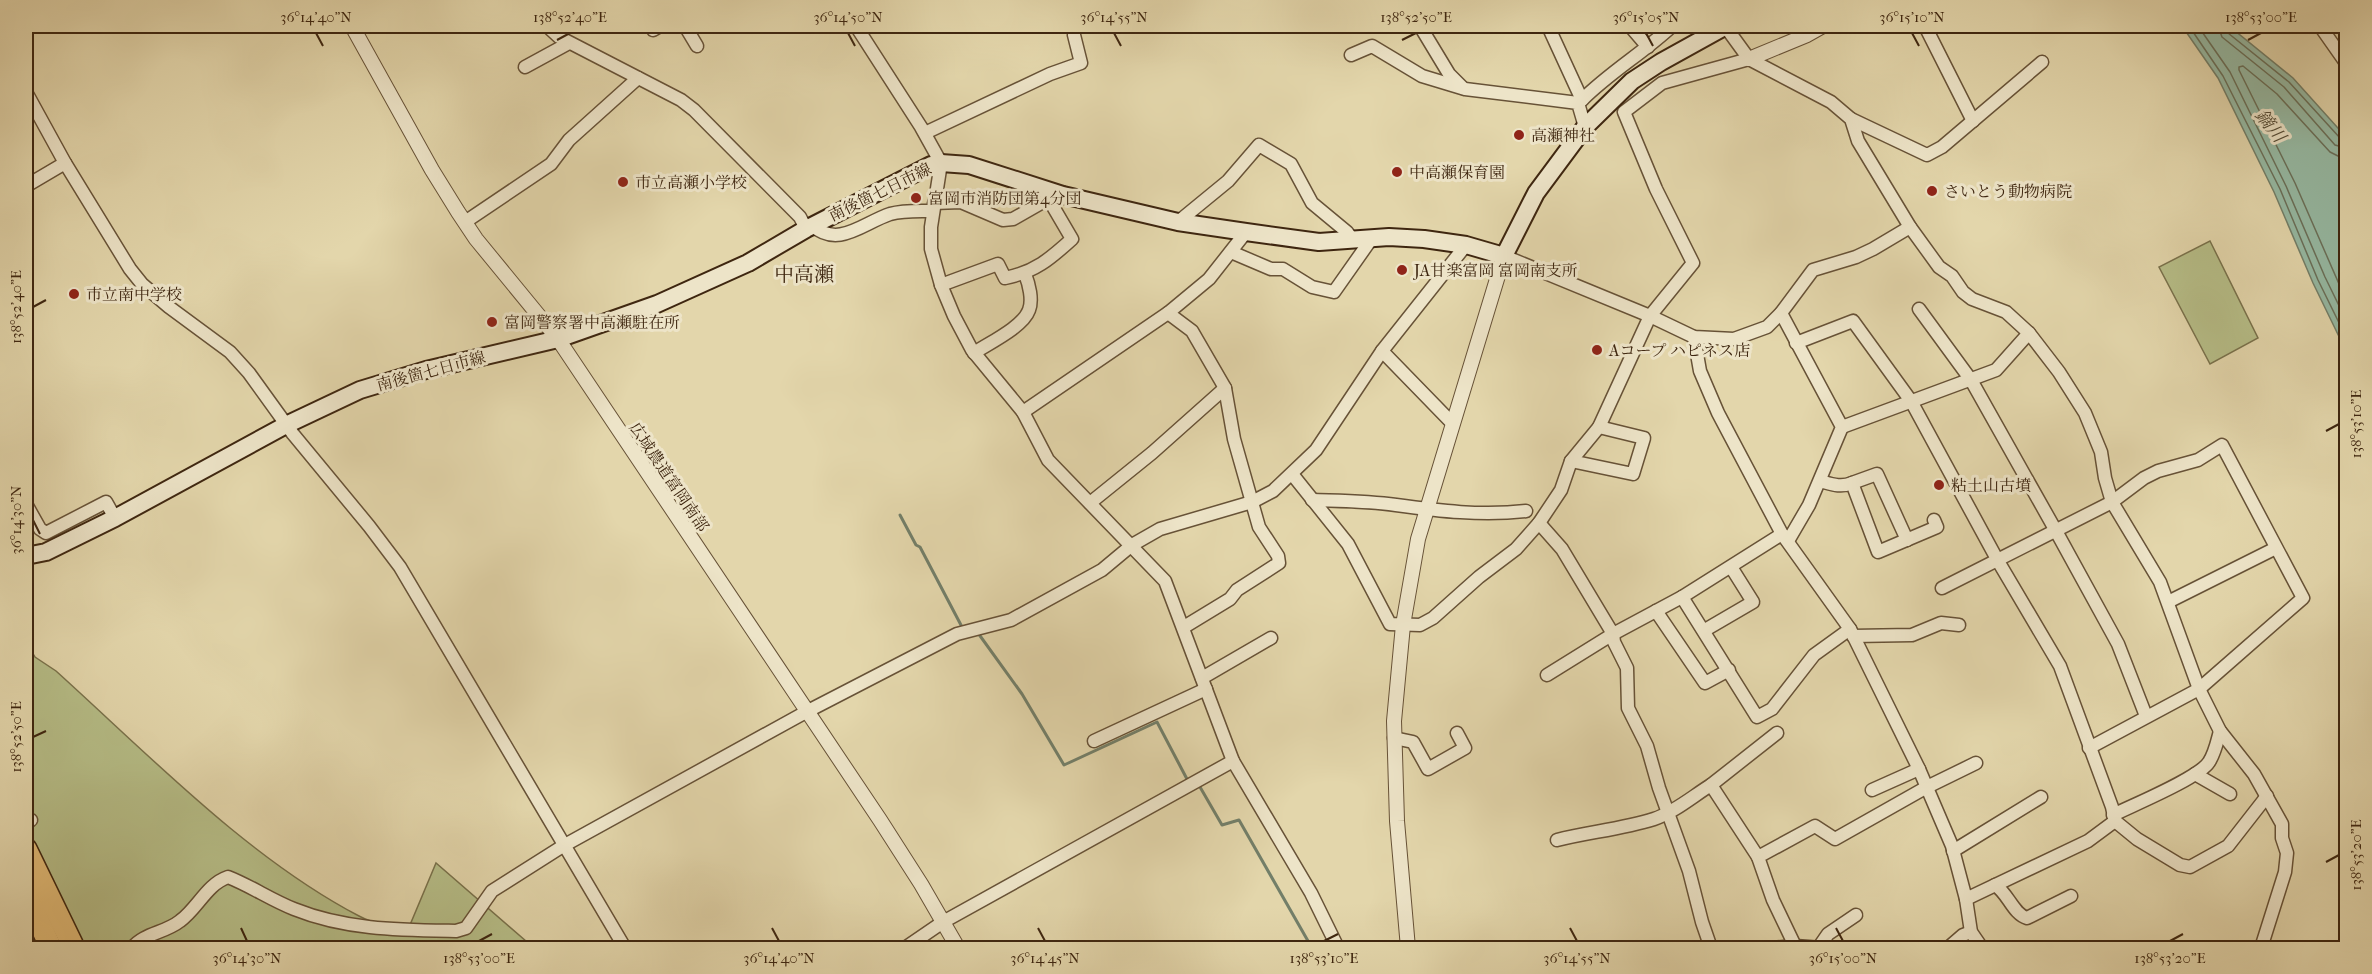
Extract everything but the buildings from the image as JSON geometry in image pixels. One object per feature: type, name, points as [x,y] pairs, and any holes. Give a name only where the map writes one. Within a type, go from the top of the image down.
[{"type":"highway","points":[[26,849],[74,948]]},
{"type":"highway","points":[[26,894],[51,948]]},
{"type":"main road","points":[[1504,256],[1536,193],[1585,127],[1632,81],[1660,62],[1726,26]]},
{"type":"main road","name":"南後箇七日市線","points":[[26,556],[46,552],[115,518],[286,425],[360,390],[395,379],[558,339],[679,295],[748,263],[809,227],[919,170],[941,163],[969,165],[988,170],[1052,196],[1178,222],[1319,242],[1372,238],[1424,239],[1466,245],[1504,256]]},
{"type":"street","name":"広域農道富岡南部","points":[[352,26],[432,170],[465,222],[558,339],[880,820],[958,948]]},
{"type":"street","points":[[547,26],[559,38],[681,100],[694,110],[809,227],[820,233],[839,236],[890,214],[961,202],[1003,220],[1013,219],[1052,196],[1072,239],[1049,259],[1025,274],[1005,278],[998,264],[941,285]]},
{"type":"street","points":[[651,26],[653,30],[660,26]]},
{"type":"street","points":[[685,26],[697,46]]},
{"type":"street","points":[[856,26],[925,133],[941,163],[934,207],[931,249],[941,285],[954,316],[974,353],[1023,412],[1048,460],[1165,581],[1233,761],[1311,893],[1338,948]]},
{"type":"street","points":[[1420,26],[1449,74],[1465,89]]},
{"type":"street","points":[[1548,26],[1580,102],[1585,127]]},
{"type":"street","points":[[1630,26],[1648,47]]},
{"type":"street","points":[[1580,102],[1599,83],[1672,26]]},
{"type":"street","points":[[1726,26],[1749,59],[1831,102],[1851,119],[1927,155],[1942,147],[2042,62]]},
{"type":"street","points":[[1292,474],[1348,544],[1390,624],[1420,625],[1433,618],[1479,577],[1516,549],[1539,523],[1561,490],[1571,461],[1599,427],[1650,316],[1692,263],[1656,189],[1624,112],[1662,82],[1749,59],[1823,26]]},
{"type":"street","points":[[1925,26],[1973,121]]},
{"type":"street","points":[[2320,26],[2346,63]]},
{"type":"street","points":[[925,133],[1050,74],[1081,63],[1074,35]]},
{"type":"street","points":[[525,67],[569,43]]},
{"type":"street","points":[[1351,55],[1372,46],[1422,76],[1465,89],[1580,102]]},
{"type":"street","points":[[465,222],[551,164],[569,140],[638,78]]},
{"type":"street","points":[[26,92],[65,163],[130,269],[142,284],[230,352],[249,373],[286,425],[369,525],[400,567],[625,948]]},
{"type":"street","points":[[1851,119],[1858,141],[1910,226],[1939,267],[1952,276],[1963,292],[1972,299],[2006,312],[2029,333],[2059,372],[2094,431],[2112,502],[2160,582],[2199,689],[2220,731],[2239,752],[2282,824],[2286,853],[2285,872],[2261,948]]},
{"type":"street","points":[[1178,222],[1228,181],[1259,145],[1291,164],[1312,203],[1347,232],[1352,239]]},
{"type":"street","points":[[26,186],[65,163]]},
{"type":"street","points":[[1408,948],[1397,821],[1394,738],[1397,676],[1403,625],[1418,538],[1504,256],[1650,316],[1694,337],[1734,339],[1767,327],[1781,313],[1813,270],[1865,253],[1910,226]]},
{"type":"street","points":[[1023,412],[1168,313],[1209,279],[1246,232]]},
{"type":"street","points":[[1231,252],[1270,268],[1283,269],[1312,287],[1334,292],[1372,238]]},
{"type":"street","points":[[132,948],[148,936],[177,924],[220,879],[228,877],[293,909],[359,927],[456,931],[466,928],[492,891],[563,846],[806,712],[957,634],[1011,620],[1102,570],[1132,545],[1160,529],[1252,502],[1273,491],[1316,450],[1382,351],[1466,245]]},
{"type":"street","points":[[974,353],[1014,327],[1026,316],[1031,308],[1029,285],[1025,274]]},
{"type":"street","points":[[1919,309],[1971,380],[2056,531],[2118,644],[2146,716]]},
{"type":"street","points":[[1168,313],[1192,331],[1225,388],[1234,439],[1259,527],[1278,556],[1279,563],[1237,590],[1230,599],[1184,627]]},
{"type":"street","points":[[1781,313],[1842,427]]},
{"type":"street","points":[[1796,343],[1853,321],[1911,401],[1998,561],[2060,666],[2114,818],[2137,839],[2180,865],[2190,867],[2228,846],[2267,796]]},
{"type":"street","points":[[1547,675],[1612,634],[1785,538],[1809,505],[1842,427],[1996,370],[2029,333]]},
{"type":"street","points":[[1694,337],[1700,371],[1718,413],[1785,538],[1851,633],[1919,769],[1953,851],[1966,899],[1971,932],[1982,948]]},
{"type":"street","points":[[1382,351],[1453,424]]},
{"type":"street","points":[[1090,503],[1152,453],[1225,388]]},
{"type":"street","points":[[1571,461],[1633,474],[1644,438],[1599,427]]},
{"type":"street","points":[[1942,588],[2112,502],[2144,478],[2158,471],[2198,460],[2222,445],[2303,598],[2199,689],[2089,747]]},
{"type":"street","points":[[1820,481],[1846,486],[1877,474],[1907,540]]},
{"type":"street","points":[[1852,483],[1878,552],[1937,527],[1934,520]]},
{"type":"street","points":[[1312,500],[1395,505],[1426,511],[1500,514],[1526,511]]},
{"type":"street","points":[[26,504],[40,529],[46,533],[106,502],[115,518]]},
{"type":"street","points":[[1539,523],[1562,549],[1612,634],[1627,668],[1628,708],[1647,746],[1689,871],[1701,922],[1711,948]]},
{"type":"street","points":[[2168,602],[2276,548]]},
{"type":"street","points":[[1705,630],[1753,602],[1731,567]]},
{"type":"street","points":[[1682,597],[1705,630],[1757,717],[1772,710],[1814,655],[1851,633],[1912,635],[1941,623],[1959,626]]},
{"type":"street","points":[[1656,611],[1705,683],[1729,670]]},
{"type":"street","points":[[1094,741],[1204,684],[1271,638]]},
{"type":"street","points":[[1966,899],[2088,841],[2114,818],[2195,774],[2208,765],[2216,749],[2220,731]]},
{"type":"street","points":[[1394,738],[1413,742],[1428,769],[1465,748],[1457,733]]},
{"type":"street","points":[[1557,840],[1599,833],[1668,813],[1711,785],[1776,733]]},
{"type":"street","points":[[905,948],[943,922],[1233,761]]},
{"type":"street","points":[[1758,857],[1815,826],[1835,839],[1927,787],[1976,763]]},
{"type":"street","points":[[1872,790],[1919,769]]},
{"type":"street","points":[[2195,774],[2230,794]]},
{"type":"street","points":[[1711,785],[1758,857],[1773,900],[1795,946]]},
{"type":"street","points":[[1953,851],[2042,797]]},
{"type":"street","points":[[1995,885],[2004,891],[2017,911],[2027,918],[2071,896]]},
{"type":"street","points":[[1771,948],[1795,946],[1821,948],[1828,934],[1856,915]]},
{"type":"street","points":[[1948,948],[1963,935],[1971,932]]},
{"type":"shaded area","points":[[2210,241],[2258,338],[2210,364],[2159,267]]},
{"type":"shaded area","points":[[26,643],[35,657],[56,671],[201,803],[278,865],[318,892],[364,919],[407,932],[436,863],[534,948],[171,948],[159,944],[121,948],[26,948]]},
{"type":"water","name":"鏑川","points":[[2182,26],[2229,26],[2293,78],[2346,137],[2346,351],[2313,283],[2274,192],[2218,78]]},
{"type":"waterway","points":[[900,515],[916,545],[920,547],[962,627]]},
{"type":"waterway","points":[[978,633],[1022,694],[1064,765],[1157,722],[1188,781]]},
{"type":"waterway","points":[[1200,787],[1222,825],[1239,820],[1312,948]]},
{"type":"place","name":"高瀬神社","points":[[1519,135]]},
{"type":"place","name":"中高瀬保育園","points":[[1397,172]]},
{"type":"place","name":"市立高瀬小学校","points":[[623,182]]},
{"type":"place","name":"さいとう動物病院","points":[[1932,191]]},
{"type":"place","name":"富岡市消防団第4分団","points":[[916,198]]},
{"type":"place","name":"JA甘楽富岡 富岡南支所","points":[[1402,270]]},
{"type":"place","name":"市立南中学校","points":[[74,294]]},
{"type":"place","name":"富岡警察署中高瀬駐在所","points":[[492,322]]},
{"type":"place","name":"Aコープ ハピネス店","points":[[1597,350]]},
{"type":"place","name":"粘土山古墳","points":[[1939,485]]},
{"type":"district","name":"中高瀬","points":[[804,274]]}]
